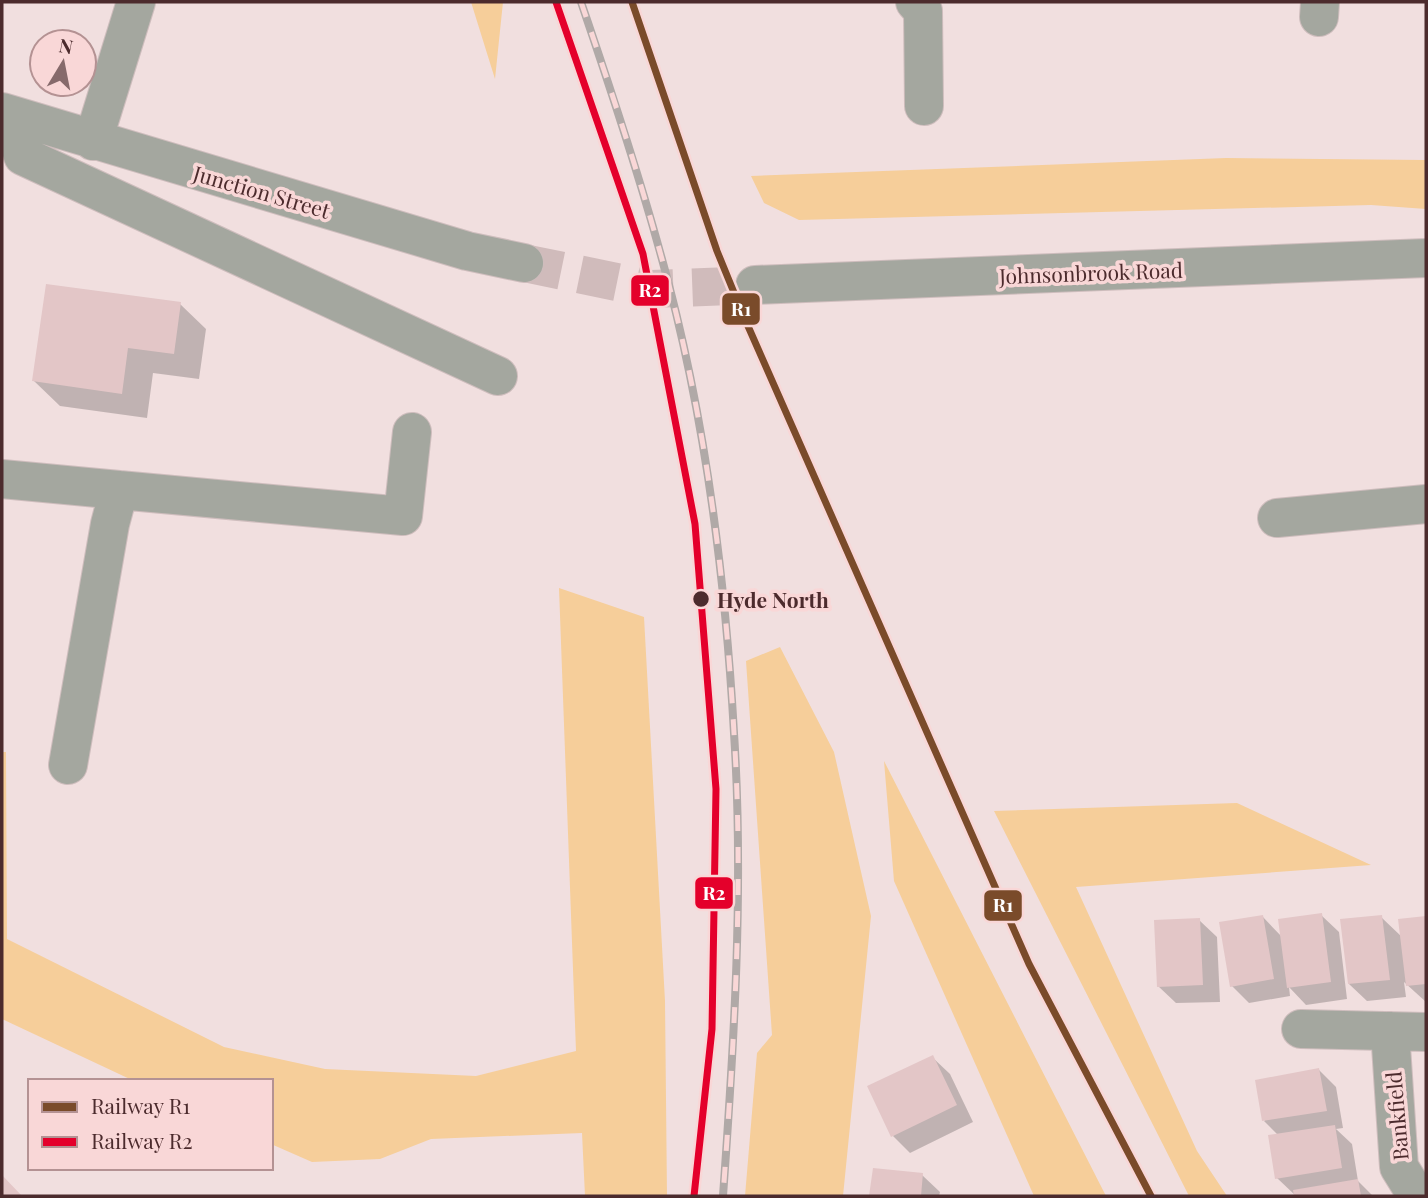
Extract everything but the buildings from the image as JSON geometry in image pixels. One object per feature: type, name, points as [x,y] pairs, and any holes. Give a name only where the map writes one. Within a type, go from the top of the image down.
[{"type":"street","points":[[93,141],[136,2]]},
{"type":"street","points":[[915,2],[923,12],[924,106]]},
{"type":"street","points":[[2,159],[6,113]]},
{"type":"street","points":[[6,113],[23,156],[498,376]]},
{"type":"street","name":"Junction Street","points":[[6,113],[467,251],[524,263]]},
{"type":"street","name":"Johnsonbrook Road","points":[[755,285],[1426,258]]},
{"type":"street","points":[[2,479],[403,516],[412,432]]},
{"type":"street","points":[[68,765],[110,524],[105,490]]},
{"type":"street","points":[[1277,517],[1426,504]]},
{"type":"street","name":"Bankfield","points":[[1301,1029],[1408,1031],[1399,1167],[1417,1196]]},
{"type":"shaded area","points":[[471,2],[503,2],[495,79]]},
{"type":"shaded area","points":[[1226,158],[1426,160],[1426,209],[1371,205],[799,220],[764,203],[751,176]]},
{"type":"shaded area","points":[[559,588],[644,617],[665,1001],[667,1196],[585,1196],[582,1133],[431,1139],[380,1159],[312,1162],[273,1145],[273,1079],[130,1079],[2,1019],[2,752],[6,752],[7,939],[224,1047],[325,1069],[476,1076],[576,1051]]},
{"type":"shaded area","points":[[780,647],[834,752],[871,916],[843,1196],[745,1196],[757,1053],[772,1035],[746,661]]},
{"type":"shaded area","points":[[884,761],[1106,1196],[1034,1196],[894,881]]},
{"type":"shaded area","points":[[1237,803],[1371,865],[1076,887],[1197,1151],[1227,1196],[1189,1196],[994,811]]},
{"type":"tunnel","points":[[524,263],[651,289],[755,285]]},
{"type":"railway","points":[[556,2],[643,254],[695,524],[716,789],[712,1029],[694,1196]]},
{"type":"railway","points":[[581,2],[632,158],[675,311],[700,430],[718,551],[730,673],[738,849],[734,1023],[723,1196]]},
{"type":"rail line","name":"R2","points":[[556,2],[643,254],[695,524],[716,789],[712,1029],[694,1196]]},
{"type":"rail line","name":"R1","points":[[632,2],[717,251],[744,317],[1029,964],[1151,1196]]},
{"type":"place","name":"Hyde North","points":[[701,599]]}]
